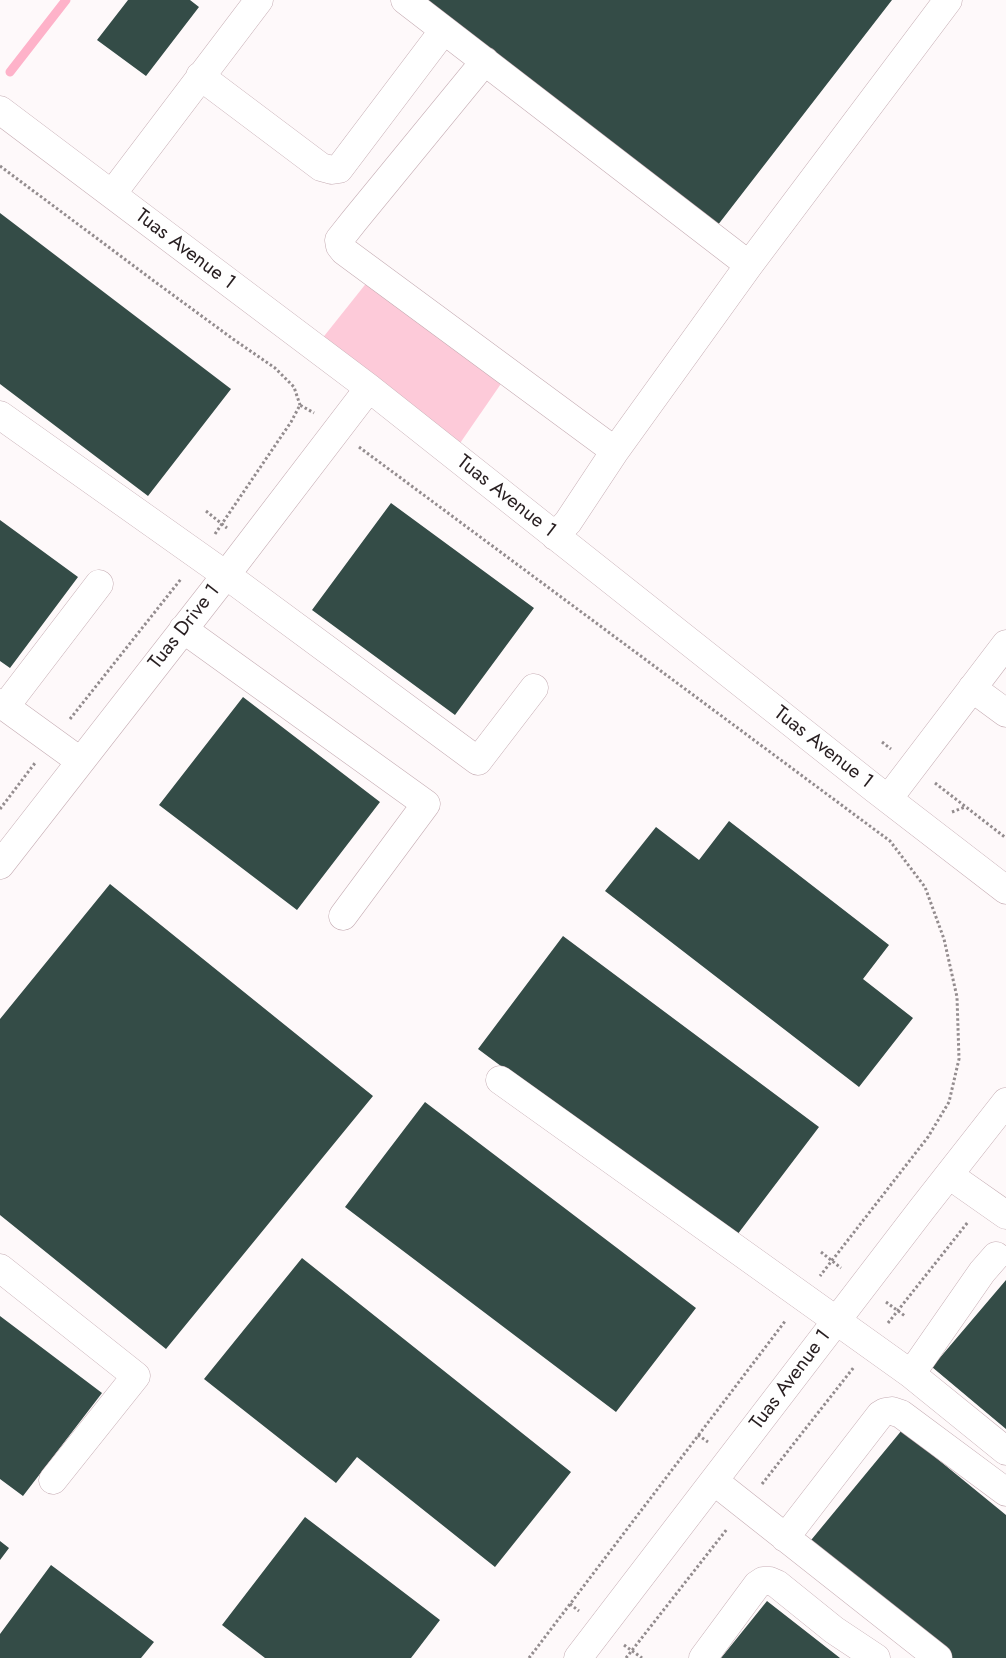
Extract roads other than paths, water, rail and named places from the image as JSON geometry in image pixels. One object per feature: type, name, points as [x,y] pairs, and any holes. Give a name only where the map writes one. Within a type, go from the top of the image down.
[{"type":"street","points":[[112,194],[259,0]]},
{"type":"street","points":[[405,0],[749,265]]},
{"type":"street","points":[[555,536],[568,522],[615,451],[749,265],[948,0]]},
{"type":"street","points":[[200,76],[321,167],[332,170],[339,169],[444,30]]},
{"type":"street","points":[[485,61],[339,240],[340,246],[344,251],[615,451]]},
{"type":"street","name":"Tuas Avenue 1","points":[[0,110],[369,388],[888,799],[1006,890]]},
{"type":"street","name":"Tuas Drive 1","points":[[0,865],[369,388]]},
{"type":"street","points":[[0,415],[200,556],[478,761],[534,688]]},
{"type":"street","points":[[80,761],[2,705],[99,584]]},
{"type":"street","points":[[183,629],[426,804],[343,916]]},
{"type":"street","points":[[888,799],[1006,644]]},
{"type":"street","points":[[972,688],[1006,713]]},
{"type":"street","points":[[500,1080],[911,1374],[1006,1451]]},
{"type":"street","name":"Tuas Avenue 1","points":[[589,1654],[714,1481],[1006,1102]]},
{"type":"street","points":[[949,1175],[995,1207]]},
{"type":"street","points":[[911,1374],[982,1272],[996,1256]]},
{"type":"street","points":[[0,1268],[136,1376],[53,1480]]},
{"type":"street","points":[[785,1538],[880,1415],[885,1412],[892,1411],[900,1414],[1006,1492]]},
{"type":"street","points":[[714,1481],[938,1658]]},
{"type":"street","points":[[703,1658],[758,1586],[763,1582],[770,1581],[777,1584],[834,1630],[876,1658]]},
{"type":"waterway","points":[[10,72],[66,0]]}]
